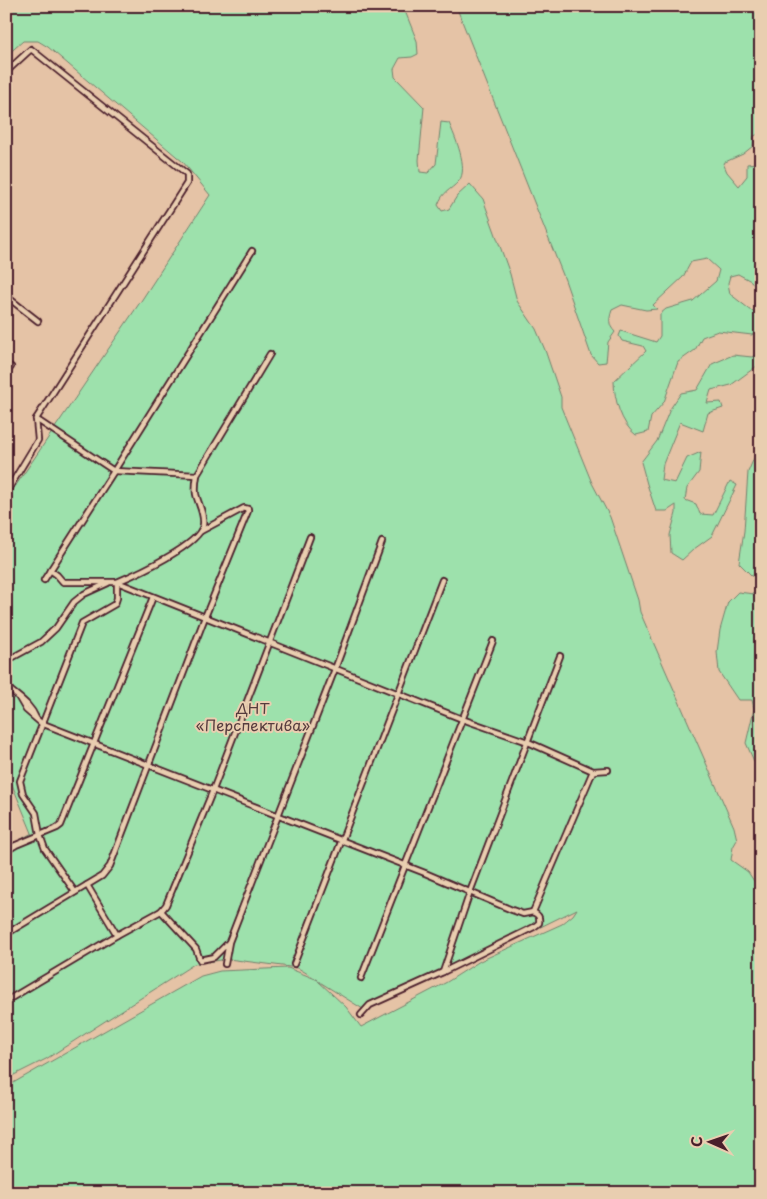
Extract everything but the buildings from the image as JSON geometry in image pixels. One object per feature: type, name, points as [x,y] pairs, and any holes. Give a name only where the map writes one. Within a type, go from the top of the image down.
[{"type":"street","points":[[6,72],[31,49],[187,174],[187,184],[36,419],[38,440],[6,493]]},
{"type":"street","points":[[44,580],[252,251]]},
{"type":"street","points":[[6,296],[38,321]]},
{"type":"street","points":[[201,532],[204,521],[196,494],[197,475],[270,354]]},
{"type":"street","points":[[6,364],[11,367],[6,373]]},
{"type":"street","points":[[36,419],[114,471],[197,475]]},
{"type":"street","points":[[6,934],[107,872],[204,617],[248,509],[244,508],[201,532],[193,540],[156,564],[117,582]]},
{"type":"street","points":[[6,1002],[117,935],[161,911],[166,905],[214,790],[310,537]]},
{"type":"street","points":[[225,964],[228,942],[335,669],[382,542]]},
{"type":"street","points":[[50,570],[58,574],[63,582],[117,582],[335,669],[528,742],[594,771],[608,770]]},
{"type":"street","points":[[294,964],[442,580]]},
{"type":"street","points":[[6,661],[41,642],[56,628],[74,602],[84,594],[111,581]]},
{"type":"street","points":[[75,892],[45,849],[40,836],[36,814],[22,794],[20,781],[82,623],[115,604],[118,598],[117,582]]},
{"type":"street","points":[[6,851],[61,825],[153,597]]},
{"type":"street","points":[[361,978],[493,641]]},
{"type":"street","points":[[443,972],[470,892],[560,656]]},
{"type":"street","points":[[6,686],[18,698],[26,710],[41,724],[405,865],[523,914],[533,912],[538,914],[539,922],[534,927],[443,972],[370,1005],[361,1015]]},
{"type":"street","points":[[533,912],[594,771]]},
{"type":"street","points":[[87,884],[117,935]]},
{"type":"street","points":[[161,911],[196,949],[200,960],[214,957],[228,942]]},
{"type":"green space","name":"ДНТ «Перспектива»","points":[[6,6],[403,6],[417,41],[418,54],[412,57],[400,58],[394,69],[395,77],[424,107],[419,160],[420,172],[428,173],[436,164],[441,122],[449,123],[460,152],[462,175],[459,181],[442,197],[438,205],[442,211],[449,209],[457,196],[470,184],[483,199],[510,274],[517,301],[536,329],[561,397],[561,407],[592,483],[610,517],[638,600],[640,612],[734,827],[737,840],[733,847],[731,860],[748,872],[756,884],[756,903],[761,918],[761,1193],[6,1193],[6,1087],[201,976],[220,971],[288,968],[318,980],[298,968],[228,959],[194,964],[46,1059],[6,1079],[6,848],[32,833],[6,770],[6,500],[143,298],[210,195],[183,162],[48,47],[38,41],[23,41],[6,56]],"holes":[[[577,909],[562,924],[480,961],[447,982],[361,1027],[346,1007],[318,981],[363,1009],[429,982]]]},
{"type":"green space","points":[[456,6],[761,6],[761,133],[754,136],[753,146],[743,154],[723,163],[727,172],[739,186],[747,176],[747,164],[757,163],[761,169],[758,185],[761,199],[761,293],[751,281],[738,274],[730,276],[728,283],[730,294],[757,315],[759,330],[752,335],[718,331],[702,337],[695,350],[678,362],[664,402],[651,417],[648,432],[636,435],[626,424],[619,411],[614,381],[646,351],[643,346],[622,341],[619,336],[621,331],[656,342],[660,336],[660,314],[666,309],[693,301],[716,281],[719,270],[707,259],[691,262],[683,277],[653,305],[657,309],[646,310],[622,305],[612,310],[610,322],[615,332],[608,342],[606,362],[598,363],[591,355],[565,280]]},
{"type":"green space","points":[[761,351],[761,363],[731,385],[711,390],[707,403],[721,402],[723,408],[708,413],[703,431],[680,422],[663,464],[661,480],[675,483],[687,458],[701,452],[699,472],[687,488],[685,500],[696,504],[700,514],[713,515],[730,481],[737,485],[712,536],[682,560],[671,553],[670,535],[676,513],[676,505],[667,511],[656,511],[641,462],[657,441],[670,409],[681,393],[697,390],[712,364],[733,355],[752,357]]},
{"type":"green space","points":[[761,442],[761,576],[752,576],[739,563],[744,531],[748,472]]},
{"type":"green space","points":[[738,592],[761,594],[761,777],[746,743],[754,709],[752,700],[738,700],[719,672],[717,652],[720,630],[728,602]]}]
